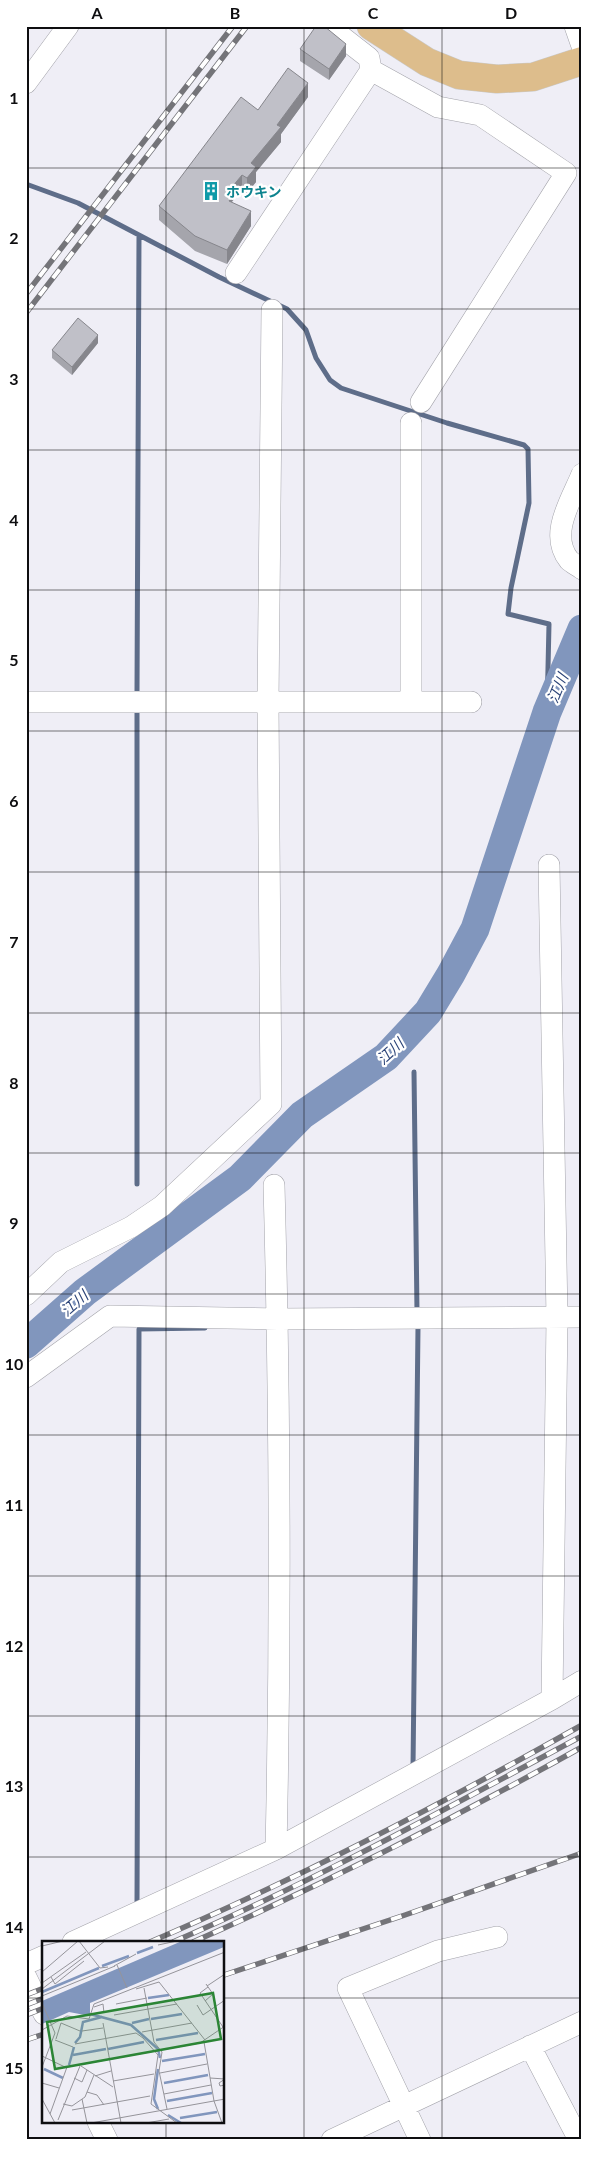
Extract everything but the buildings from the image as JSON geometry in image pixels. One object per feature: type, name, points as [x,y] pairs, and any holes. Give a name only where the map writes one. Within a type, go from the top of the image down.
[{"type":"main road","points":[[372,26],[427,62],[459,75],[498,79],[533,78],[582,61]]},
{"type":"street","points":[[26,83],[68,26]]},
{"type":"street","points":[[236,273],[371,70],[369,58],[328,26]]},
{"type":"street","points":[[575,26],[582,46]]},
{"type":"street","points":[[371,70],[438,107],[480,115],[566,173],[421,402]]},
{"type":"street","points":[[26,1295],[61,1262],[130,1227],[162,1206],[271,1104],[268,702],[272,310]]},
{"type":"street","points":[[411,423],[411,702]]},
{"type":"street","points":[[582,474],[562,523],[560,542],[569,560],[582,569]]},
{"type":"street","points":[[26,702],[471,702]]},
{"type":"street","points":[[548,865],[557,1318],[552,1699]]},
{"type":"street","points":[[274,1185],[278,1319],[280,1677],[276,1849]]},
{"type":"street","points":[[26,1376],[110,1316],[278,1319],[582,1318]]},
{"type":"street","points":[[76,1941],[276,1849],[582,1681]]},
{"type":"street","points":[[420,2140],[348,1988],[438,1951],[497,1937]]},
{"type":"street","points":[[26,1964],[42,1957]]},
{"type":"street","points":[[26,1978],[42,2010]]},
{"type":"street","points":[[332,2140],[582,2022]]},
{"type":"street","points":[[530,2046],[579,2140]]},
{"type":"street","points":[[99,2124],[107,2140]]},
{"type":"waterway","points":[[26,184],[78,203],[219,277],[287,309],[306,330],[316,358],[330,380],[341,388],[447,423],[524,445],[528,449],[529,503],[511,588],[508,614],[549,624],[547,712]]},
{"type":"waterway","points":[[137,692],[139,236]]},
{"type":"waterway","name":"江川","points":[[26,1344],[85,1292],[240,1178],[302,1115],[386,1057],[428,1012],[475,929],[547,712],[582,629]]},
{"type":"waterway","points":[[137,707],[137,1184]]},
{"type":"waterway","points":[[414,1072],[417,1312]]},
{"type":"waterway","points":[[413,1768],[418,1327]]},
{"type":"waterway","points":[[137,1906],[139,1329],[205,1328]]},
{"type":"railway","points":[[26,294],[233,26]]},
{"type":"railway","points":[[26,313],[247,26]]},
{"type":"railway","points":[[152,1941],[260,1893],[369,1840],[582,1725]]},
{"type":"railway","points":[[175,1941],[277,1895],[430,1817],[582,1736]]},
{"type":"railway","points":[[195,1941],[292,1897],[390,1849],[582,1747]]},
{"type":"railway","points":[[225,1975],[405,1915],[582,1853]]},
{"type":"railway","points":[[26,1995],[42,1989]]},
{"type":"railway","points":[[26,2005],[42,1999]]},
{"type":"railway","points":[[26,2015],[42,2009]]},
{"type":"railway","points":[[26,2040],[42,2035]]},
{"type":"place","name":"ホウキン","points":[[211,191]]}]
